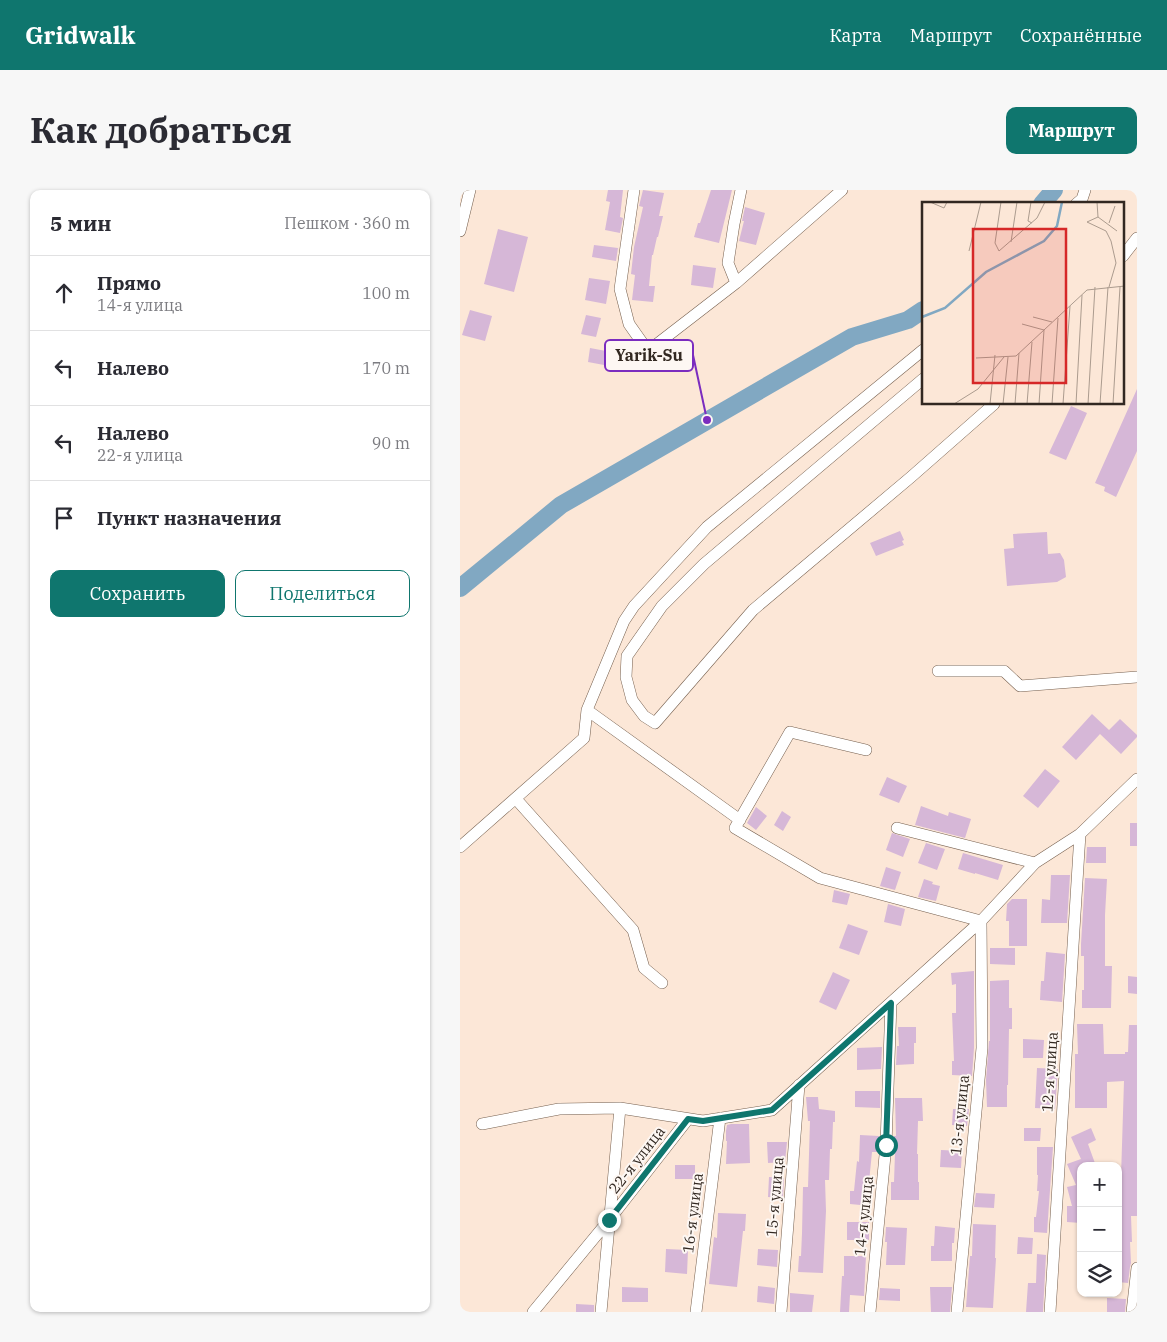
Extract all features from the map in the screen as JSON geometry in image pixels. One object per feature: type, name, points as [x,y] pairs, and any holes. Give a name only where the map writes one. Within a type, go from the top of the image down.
[{"type":"street","points":[[460,231],[470,190]]},
{"type":"street","points":[[634,190],[620,289],[629,324],[648,351],[736,283],[842,190]]},
{"type":"street","points":[[736,283],[728,263],[741,190]]},
{"type":"street","points":[[1124,255],[1137,238]]},
{"type":"street","points":[[460,847],[584,738],[587,710],[624,621],[634,606],[707,528],[922,351]]},
{"type":"street","points":[[922,380],[704,564],[662,606],[627,656],[626,677],[632,700],[644,716],[655,722],[752,610],[911,477],[993,405]]},
{"type":"street","points":[[938,671],[1004,671],[1020,686],[1137,677]]},
{"type":"street","points":[[587,710],[740,820]]},
{"type":"street","points":[[866,750],[790,732],[736,828],[820,878],[981,921]]},
{"type":"street","points":[[482,1124],[559,1109],[620,1108],[703,1121],[772,1110],[981,921],[1035,863],[1080,834],[1137,779]]},
{"type":"street","points":[[516,799],[633,930],[644,968],[662,983]]},
{"type":"street","points":[[897,828],[1035,863]]},
{"type":"street","name":"12-я улица","points":[[1050,1312],[1080,834]]},
{"type":"street","name":"13-я улица","points":[[957,1312],[982,1048],[981,921]]},
{"type":"street","name":"14-я улица","points":[[870,1312],[886,1145],[891,1003]]},
{"type":"street","name":"15-я улица","points":[[781,1312],[800,1085]]},
{"type":"street","points":[[601,1312],[620,1108]]},
{"type":"street","name":"16-я улица","points":[[696,1312],[720,1118]]},
{"type":"street","name":"22-я улица","points":[[533,1312],[609,1220],[688,1119]]},
{"type":"street","points":[[1132,1312],[1137,1268]]},
{"type":"building","points":[[608,190],[623,190],[620,217],[623,218],[620,233],[605,230],[610,202],[606,201]]},
{"type":"building","points":[[643,190],[664,193],[659,216],[663,216],[652,255],[649,286],[655,286],[653,302],[632,300],[635,275],[631,274],[634,247],[643,207],[639,206]]},
{"type":"building","points":[[711,190],[732,190],[719,243],[694,237]]},
{"type":"building","points":[[745,207],[765,213],[756,245],[739,241]]},
{"type":"building","points":[[498,229],[528,237],[514,292],[484,284]]},
{"type":"building","points":[[594,245],[618,248],[616,261],[592,257]]},
{"type":"building","points":[[693,265],[716,268],[713,288],[691,285]]},
{"type":"building","points":[[589,278],[610,281],[606,304],[585,300]]},
{"type":"building","points":[[470,310],[492,316],[485,341],[462,335]]},
{"type":"building","points":[[586,315],[601,318],[596,337],[581,334]]},
{"type":"building","points":[[590,348],[606,351],[604,365],[588,362]]},
{"type":"building","points":[[1137,389],[1137,451],[1116,497],[1104,491],[1105,487],[1095,483]]},
{"type":"building","points":[[1071,406],[1087,413],[1066,460],[1049,453]]},
{"type":"building","points":[[900,531],[904,545],[876,556],[870,543]]},
{"type":"building","points":[[1047,532],[1048,554],[1060,553],[1064,560],[1066,577],[1057,582],[1007,586],[1004,549],[1014,548],[1013,534]]},
{"type":"building","points":[[1092,714],[1109,730],[1120,719],[1137,737],[1121,754],[1100,734],[1076,760],[1062,747]]},
{"type":"building","points":[[1045,769],[1060,781],[1038,808],[1023,796]]},
{"type":"building","points":[[887,777],[907,786],[899,803],[879,795]]},
{"type":"building","points":[[921,806],[948,816],[949,812],[971,819],[965,838],[915,825]]},
{"type":"building","points":[[756,807],[767,816],[756,830],[747,823]]},
{"type":"building","points":[[782,811],[791,817],[783,831],[774,825]]},
{"type":"building","points":[[1130,823],[1137,823],[1137,846],[1130,846]]},
{"type":"building","points":[[892,833],[910,839],[903,857],[886,850]]},
{"type":"building","points":[[926,843],[945,849],[937,870],[918,863]]},
{"type":"building","points":[[1087,847],[1106,847],[1106,863],[1086,863]]},
{"type":"building","points":[[963,853],[1003,865],[998,880],[958,869]]},
{"type":"building","points":[[886,867],[901,872],[895,890],[880,886]]},
{"type":"building","points":[[1051,875],[1070,875],[1067,923],[1041,923],[1042,899],[1050,900]]},
{"type":"building","points":[[1085,878],[1107,879],[1105,966],[1112,966],[1111,1008],[1082,1008],[1084,956],[1081,956],[1081,944]]},
{"type":"building","points":[[924,879],[940,886],[936,901],[918,897]]},
{"type":"building","points":[[834,890],[850,894],[847,905],[832,902]]},
{"type":"building","points":[[1012,899],[1027,899],[1027,946],[1009,946],[1009,921],[1006,921],[1007,904]]},
{"type":"building","points":[[888,904],[905,909],[901,926],[884,922]]},
{"type":"building","points":[[848,924],[868,931],[859,955],[839,948]]},
{"type":"building","points":[[990,948],[1015,948],[1015,965],[990,964]]},
{"type":"building","points":[[1046,952],[1065,954],[1062,1002],[1040,1000],[1041,981],[1044,981]]},
{"type":"building","points":[[974,971],[972,1076],[952,1075],[952,1061],[954,1061],[952,1013],[956,1013],[956,984],[952,985],[951,973]]},
{"type":"building","points":[[833,972],[850,980],[836,1010],[819,1002]]},
{"type":"building","points":[[1128,976],[1137,977],[1137,994],[1128,993]]},
{"type":"building","points":[[1009,980],[1009,1008],[1012,1008],[1012,1029],[1009,1029],[1007,1107],[987,1107],[986,1080],[990,1041],[990,981]]},
{"type":"building","points":[[1077,1024],[1103,1024],[1104,1054],[1125,1054],[1125,1052],[1128,1052],[1129,1025],[1137,1025],[1137,1216],[1131,1216],[1132,1242],[1130,1242],[1131,1263],[1128,1283],[1122,1282],[1121,1162],[1124,1081],[1107,1082],[1107,1108],[1075,1108],[1075,1054],[1078,1054]]},
{"type":"building","points":[[898,1027],[916,1027],[914,1064],[896,1065],[897,1046],[899,1046]]},
{"type":"building","points":[[1023,1039],[1044,1040],[1043,1058],[1023,1058]]},
{"type":"building","points":[[882,1047],[881,1069],[857,1070],[857,1048]]},
{"type":"building","points":[[1037,1068],[1058,1069],[1055,1109],[1035,1108]]},
{"type":"building","points":[[855,1091],[880,1091],[880,1108],[855,1107]]},
{"type":"building","points":[[806,1097],[818,1097],[819,1109],[835,1111],[832,1149],[830,1149],[829,1180],[825,1180],[826,1211],[823,1273],[798,1272],[799,1256],[801,1256],[803,1187],[808,1187],[810,1121],[808,1121]]},
{"type":"building","points":[[895,1098],[922,1098],[923,1121],[918,1121],[917,1154],[919,1200],[891,1200],[891,1182],[894,1182],[894,1136],[896,1136]]},
{"type":"building","points":[[953,1109],[969,1109],[967,1126],[952,1125]]},
{"type":"building","points":[[749,1124],[750,1163],[726,1164],[726,1131],[727,1125]]},
{"type":"building","points":[[1024,1128],[1041,1128],[1040,1141],[1024,1141]]},
{"type":"building","points":[[1091,1128],[1096,1140],[1088,1144],[1095,1162],[1077,1162],[1077,1223],[1067,1222],[1067,1206],[1072,1206],[1067,1187],[1076,1185],[1067,1164],[1081,1159],[1071,1137]]},
{"type":"building","points":[[860,1135],[879,1136],[878,1152],[872,1152],[868,1192],[872,1192],[871,1206],[850,1204],[850,1191],[854,1191],[857,1161],[859,1162]]},
{"type":"building","points":[[767,1142],[787,1142],[785,1162],[768,1163]]},
{"type":"building","points":[[1037,1147],[1053,1147],[1047,1233],[1034,1232],[1034,1217],[1036,1217],[1039,1191],[1037,1191]]},
{"type":"building","points":[[941,1150],[962,1151],[961,1168],[940,1167]]},
{"type":"building","points":[[675,1165],[695,1165],[695,1179],[675,1179]]},
{"type":"building","points":[[769,1177],[784,1178],[783,1198],[768,1197]]},
{"type":"building","points":[[976,1193],[995,1194],[994,1208],[974,1207]]},
{"type":"building","points":[[718,1213],[746,1214],[737,1287],[709,1284],[714,1237],[717,1238]]},
{"type":"building","points":[[847,1222],[869,1222],[869,1240],[847,1240]]},
{"type":"building","points":[[973,1224],[996,1225],[993,1308],[966,1307],[970,1256],[972,1256]]},
{"type":"building","points":[[935,1226],[955,1228],[954,1243],[952,1243],[952,1261],[931,1261],[931,1246],[934,1246]]},
{"type":"building","points":[[886,1227],[907,1228],[905,1265],[886,1265]]},
{"type":"building","points":[[1018,1237],[1033,1238],[1032,1254],[1017,1254]]},
{"type":"building","points":[[666,1249],[688,1250],[687,1274],[665,1272]]},
{"type":"building","points":[[758,1249],[778,1250],[777,1267],[757,1265]]},
{"type":"building","points":[[1037,1254],[1046,1255],[1043,1312],[1026,1312],[1028,1283],[1036,1283]]},
{"type":"building","points":[[844,1256],[866,1256],[864,1296],[850,1295],[849,1312],[840,1312]]},
{"type":"building","points":[[758,1286],[775,1288],[774,1304],[757,1302]]},
{"type":"building","points":[[622,1287],[648,1288],[648,1302],[622,1302]]},
{"type":"building","points":[[930,1287],[952,1287],[950,1312],[931,1312]]},
{"type":"building","points":[[880,1288],[900,1289],[900,1301],[879,1300]]},
{"type":"building","points":[[790,1293],[814,1295],[812,1312],[790,1312]]},
{"type":"building","points":[[1107,1298],[1126,1299],[1125,1312],[1107,1312]]},
{"type":"building","points":[[576,1304],[594,1305],[594,1312],[576,1312]]},
{"type":"waterway","points":[[1044,202],[1054,190]]},
{"type":"waterway","points":[[460,588],[561,505],[852,337],[908,320],[922,311]]},
{"type":"place","name":"Yarik-Su","points":[[707,420]]},
{"type":"route","points":[[609,1220],[688,1119],[703,1121],[772,1110],[891,1003],[886,1145]]}]
